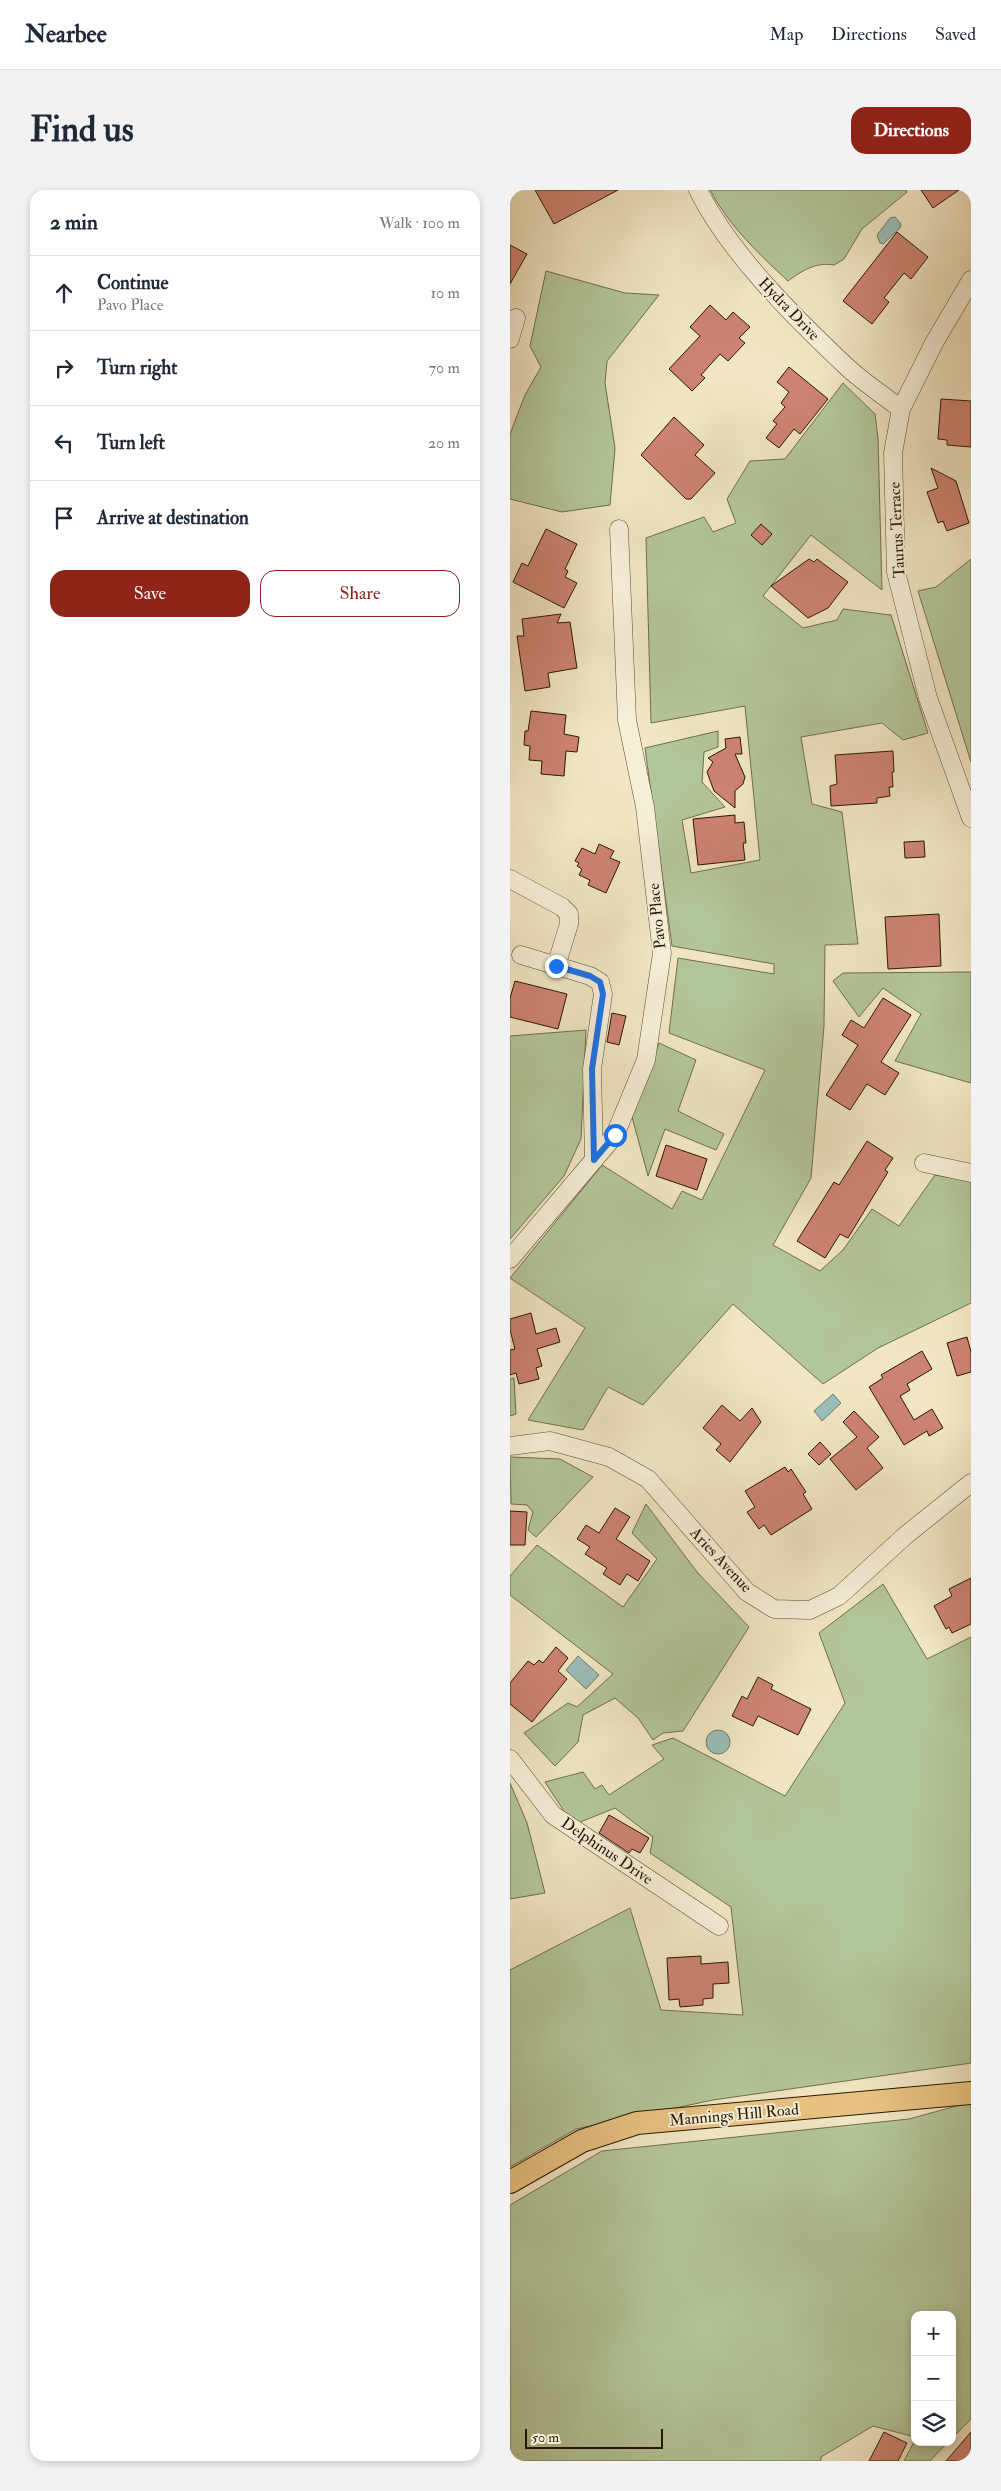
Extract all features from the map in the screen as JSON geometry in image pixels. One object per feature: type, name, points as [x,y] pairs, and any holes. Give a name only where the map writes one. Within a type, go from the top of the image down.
[{"type":"main road","name":"Mannings Hill Road","points":[[510,2182],[582,2141],[637,2123],[971,2093]]},
{"type":"street","name":"Hydra Drive","points":[[698,190],[707,208],[756,275],[848,368],[901,409]]},
{"type":"street","name":"Taurus Terrace","points":[[971,280],[934,343],[901,409],[893,453],[896,572],[928,698],[971,818]]},
{"type":"street","points":[[510,339],[516,318]]},
{"type":"street","name":"Pavo Place","points":[[510,1259],[615,1135],[646,1060],[662,953],[645,807],[627,720],[619,529]]},
{"type":"street","points":[[510,879],[562,907],[569,914],[569,924],[556,966]]},
{"type":"street","points":[[521,955],[590,976],[600,982],[603,994],[592,1069],[594,1160]]},
{"type":"street","points":[[924,1163],[971,1173]]},
{"type":"street","name":"Aries Avenue","points":[[510,1446],[550,1441],[609,1457],[648,1479],[747,1592],[774,1609],[810,1610],[839,1596],[906,1535],[971,1483]]},
{"type":"street","name":"Delphinus Drive","points":[[510,1759],[553,1815],[719,1926]]},
{"type":"green space","points":[[710,190],[906,190],[907,192],[862,229],[844,259],[834,265],[815,266],[799,273],[788,281],[735,227]]},
{"type":"green space","points":[[546,271],[625,293],[659,295],[607,361],[605,383],[615,448],[610,505],[562,512],[510,499],[510,434],[525,395],[541,367],[530,346]]},
{"type":"green space","points":[[843,383],[875,414],[878,438],[882,590],[811,535],[763,596],[803,628],[837,620],[843,609],[891,615],[928,733],[903,740],[882,723],[801,737],[812,804],[842,812],[858,944],[825,945],[824,1026],[811,1178],[773,1245],[820,1271],[843,1250],[872,1209],[899,1226],[935,1175],[971,1181],[971,1303],[878,1348],[823,1384],[733,1304],[643,1405],[608,1387],[583,1430],[528,1420],[585,1328],[510,1278],[602,1165],[672,1209],[682,1191],[702,1200],[765,1070],[669,1033],[678,958],[774,974],[774,964],[672,946],[645,748],[718,731],[718,747],[704,752],[702,782],[725,807],[682,820],[691,873],[760,860],[745,706],[651,723],[646,538],[704,517],[713,532],[736,523],[727,499],[750,461],[785,459]]},
{"type":"green space","points":[[971,559],[971,762],[918,591],[936,587]]},
{"type":"green space","points":[[971,972],[971,1083],[895,1061],[921,1014],[883,988],[859,1017],[833,981],[843,973]]},
{"type":"green space","points":[[586,1030],[581,1139],[564,1176],[510,1239],[510,1036]]},
{"type":"green space","points":[[659,1043],[696,1060],[678,1111],[724,1134],[716,1150],[665,1129],[648,1176],[632,1117]]},
{"type":"green space","points":[[514,1378],[516,1414],[510,1416],[510,1379]]},
{"type":"green space","points":[[510,1457],[560,1459],[593,1477],[536,1537],[528,1530],[533,1512],[527,1505],[511,1504]]},
{"type":"green space","points":[[646,1504],[697,1572],[749,1627],[683,1731],[663,1733],[653,1740],[638,1718],[615,1698],[583,1715],[578,1742],[555,1766],[524,1733],[568,1703],[577,1707],[613,1674],[510,1595],[510,1576],[537,1545],[623,1607],[657,1559],[632,1533]]},
{"type":"green space","points":[[883,1584],[927,1659],[971,1637],[971,2063],[713,2100],[576,2129],[510,2167],[510,1970],[630,1908],[661,2010],[743,2015],[731,1907],[650,1853],[653,1837],[615,1808],[573,1825],[545,1782],[583,1772],[595,1789],[602,1785],[609,1795],[664,1759],[652,1745],[673,1738],[785,1796],[845,1703],[819,1633]]},
{"type":"green space","points":[[510,1783],[527,1823],[545,1893],[510,1899]]},
{"type":"green space","points":[[971,2102],[971,2419],[956,2434],[956,2311],[911,2311],[911,2436],[873,2426],[821,2457],[821,2461],[510,2461],[510,2205],[602,2151],[909,2119]]},
{"type":"green space","points":[[912,2446],[944,2446],[930,2461],[904,2461]]},
{"type":"water","points":[[895,217],[901,224],[900,228],[883,244],[880,243],[877,235],[890,218]]},
{"type":"water","points":[[833,1394],[841,1403],[822,1421],[814,1411]]},
{"type":"water","points":[[578,1656],[599,1675],[586,1689],[566,1670]]},
{"type":"water","points":[[718,1730],[726,1734],[730,1742],[726,1750],[718,1754],[710,1750],[706,1742],[710,1734]]},
{"type":"building","points":[[535,190],[618,190],[554,224]]},
{"type":"building","points":[[921,190],[959,190],[933,208]]},
{"type":"building","points":[[897,232],[928,257],[911,279],[904,273],[884,298],[889,302],[872,324],[843,301]]},
{"type":"building","points":[[510,245],[527,254],[510,284]]},
{"type":"building","points":[[710,305],[726,320],[733,312],[750,327],[739,338],[745,343],[728,361],[720,354],[701,375],[705,378],[692,391],[669,369],[700,336],[690,327]]},
{"type":"building","points":[[789,367],[828,399],[800,434],[794,429],[779,448],[766,438],[777,424],[773,421],[785,407],[781,403],[789,392],[777,382]]},
{"type":"building","points":[[941,399],[971,401],[971,447],[947,445],[947,440],[938,439]]},
{"type":"building","points":[[674,417],[704,445],[695,455],[715,473],[691,499],[686,499],[641,455]]},
{"type":"building","points":[[931,468],[956,481],[969,523],[947,531],[943,521],[938,523],[927,492],[938,488]]},
{"type":"building","points":[[761,524],[772,534],[762,545],[751,535]]},
{"type":"building","points":[[546,529],[577,544],[565,569],[568,571],[565,577],[577,583],[564,608],[513,582],[522,563],[528,566]]},
{"type":"building","points":[[809,559],[814,562],[817,559],[848,582],[828,608],[808,618],[771,586]]},
{"type":"building","points":[[561,614],[557,623],[570,622],[577,668],[548,673],[550,687],[525,691],[517,636],[524,636],[522,619]]},
{"type":"building","points":[[531,711],[566,715],[564,734],[579,737],[577,752],[566,751],[564,776],[541,774],[542,761],[529,760],[530,746],[524,745],[525,731],[528,731]]},
{"type":"building","points":[[740,737],[742,754],[735,754],[745,777],[743,784],[735,791],[735,808],[714,791],[707,772],[713,762],[708,758],[726,748],[725,739]]},
{"type":"building","points":[[893,751],[893,787],[889,787],[890,796],[877,798],[877,803],[831,806],[830,786],[837,784],[835,755]]},
{"type":"building","points":[[735,815],[735,823],[744,822],[746,843],[743,843],[745,860],[698,865],[693,819]]},
{"type":"building","points":[[924,841],[925,857],[905,858],[904,842]]},
{"type":"building","points":[[599,844],[614,851],[610,858],[620,862],[606,893],[588,885],[590,880],[579,875],[582,869],[577,866],[579,863],[575,861],[582,848],[595,854]]},
{"type":"building","points":[[939,914],[941,966],[888,969],[885,917]]},
{"type":"building","points":[[515,981],[567,994],[558,1029],[510,1017],[510,998]]},
{"type":"building","points":[[883,998],[911,1015],[881,1062],[899,1073],[885,1095],[867,1084],[850,1110],[826,1095],[858,1045],[842,1035],[851,1020],[864,1028]]},
{"type":"building","points":[[612,1013],[626,1016],[619,1045],[607,1042]]},
{"type":"building","points":[[867,1141],[893,1158],[885,1170],[888,1172],[848,1238],[840,1234],[825,1258],[797,1241],[834,1182],[839,1185]]},
{"type":"building","points":[[666,1145],[707,1159],[697,1190],[656,1176]]},
{"type":"building","points":[[531,1313],[536,1334],[556,1328],[560,1342],[537,1349],[542,1366],[536,1368],[539,1379],[519,1384],[516,1373],[510,1375],[510,1350],[515,1349],[510,1330],[510,1319]]},
{"type":"building","points":[[967,1337],[971,1352],[971,1372],[957,1376],[947,1343]]},
{"type":"building","points":[[922,1351],[932,1369],[907,1384],[910,1390],[900,1396],[914,1420],[932,1409],[943,1428],[929,1436],[927,1431],[904,1445],[869,1387],[883,1378],[881,1375]]},
{"type":"building","points":[[722,1405],[740,1421],[752,1408],[761,1422],[730,1462],[716,1450],[721,1444],[703,1428]]},
{"type":"building","points":[[854,1411],[879,1437],[867,1448],[883,1468],[856,1490],[830,1459],[857,1437],[843,1422]]},
{"type":"building","points":[[820,1442],[831,1454],[819,1465],[808,1454]]},
{"type":"building","points":[[785,1467],[788,1472],[791,1469],[806,1492],[803,1494],[812,1509],[771,1535],[764,1525],[759,1529],[747,1512],[755,1507],[745,1491]]},
{"type":"building","points":[[615,1508],[630,1517],[616,1539],[650,1561],[638,1581],[627,1574],[620,1585],[603,1574],[607,1568],[585,1554],[590,1547],[577,1539],[586,1525],[599,1533]]},
{"type":"building","points":[[510,1511],[527,1512],[525,1545],[510,1545]]},
{"type":"building","points":[[971,1578],[971,1624],[952,1633],[949,1627],[946,1629],[934,1606],[952,1596],[949,1589]]},
{"type":"building","points":[[556,1647],[568,1658],[558,1671],[567,1679],[532,1722],[510,1704],[510,1683],[528,1661],[534,1665],[539,1660],[543,1663]]},
{"type":"building","points":[[758,1677],[773,1685],[771,1689],[811,1709],[798,1735],[758,1716],[753,1726],[732,1716],[742,1696],[747,1699]]},
{"type":"building","points":[[609,1815],[649,1838],[640,1853],[632,1849],[629,1853],[599,1833]]},
{"type":"building","points":[[701,1956],[701,1964],[728,1962],[729,1983],[713,1984],[713,1998],[703,1999],[703,2005],[680,2007],[679,1999],[669,2000],[667,1958]]},
{"type":"building","points":[[884,2432],[907,2443],[898,2461],[869,2461]]},
{"type":"building","points":[[971,2432],[971,2461],[946,2461]]},
{"type":"route","points":[[556,966],[590,976],[600,982],[603,994],[592,1069],[594,1160],[615,1135]]}]
